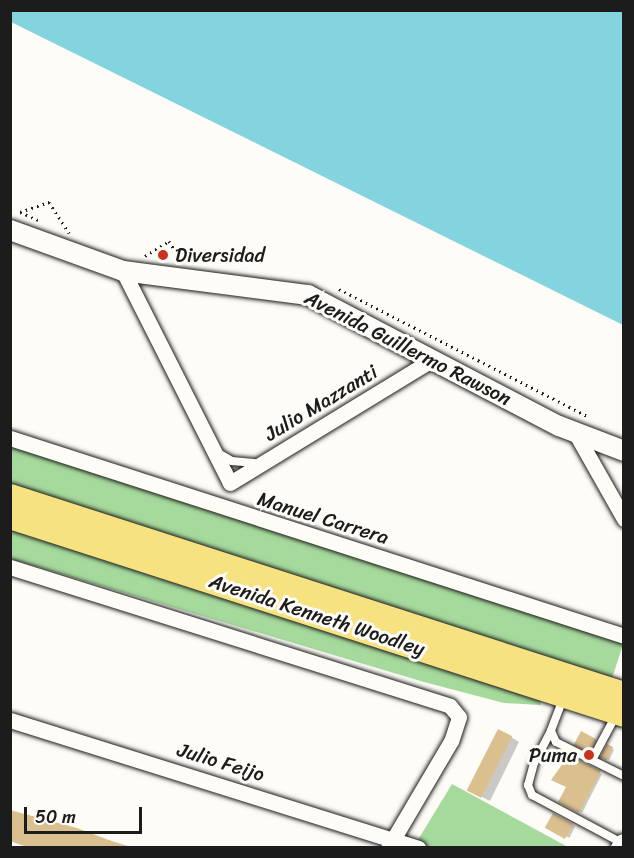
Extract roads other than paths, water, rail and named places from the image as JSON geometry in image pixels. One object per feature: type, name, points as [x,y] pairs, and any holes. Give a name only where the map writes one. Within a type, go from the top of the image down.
[{"type":"main road","name":"Avenida Kenneth Woodley","points":[[10,496],[621,707]]},
{"type":"main road","name":"Avenida Kenneth Woodley","points":[[10,517],[565,695],[621,707]]},
{"type":"street","name":"Avenida Guillermo Rawson","points":[[10,230],[131,266],[308,295],[576,434],[624,451]]},
{"type":"street","points":[[131,266],[230,483],[223,509]]},
{"type":"street","name":"Julio Mazzanti","points":[[230,483],[433,359]]},
{"type":"street","points":[[576,434],[624,519]]},
{"type":"street","name":"Manuel Carrera","points":[[10,438],[223,509],[624,636]]},
{"type":"street","points":[[10,567],[438,700],[459,717],[451,741],[391,843]]},
{"type":"street","name":"Julio Feijo","points":[[10,720],[391,843],[418,848]]},
{"type":"street","points":[[621,848],[624,843]]},
{"type":"lane","points":[[213,448],[232,461],[265,462]]},
{"type":"lane","points":[[565,695],[551,731],[534,763],[528,785],[532,795],[624,843]]},
{"type":"lane","points":[[592,760],[621,707]]},
{"type":"lane","points":[[551,731],[556,742],[624,776]]},
{"type":"water","points":[[10,11],[623,11],[623,325],[11,22]]},
{"type":"place","name":"Diversidad","points":[[163,255]]},
{"type":"place","name":"Puma","points":[[589,755]]}]
